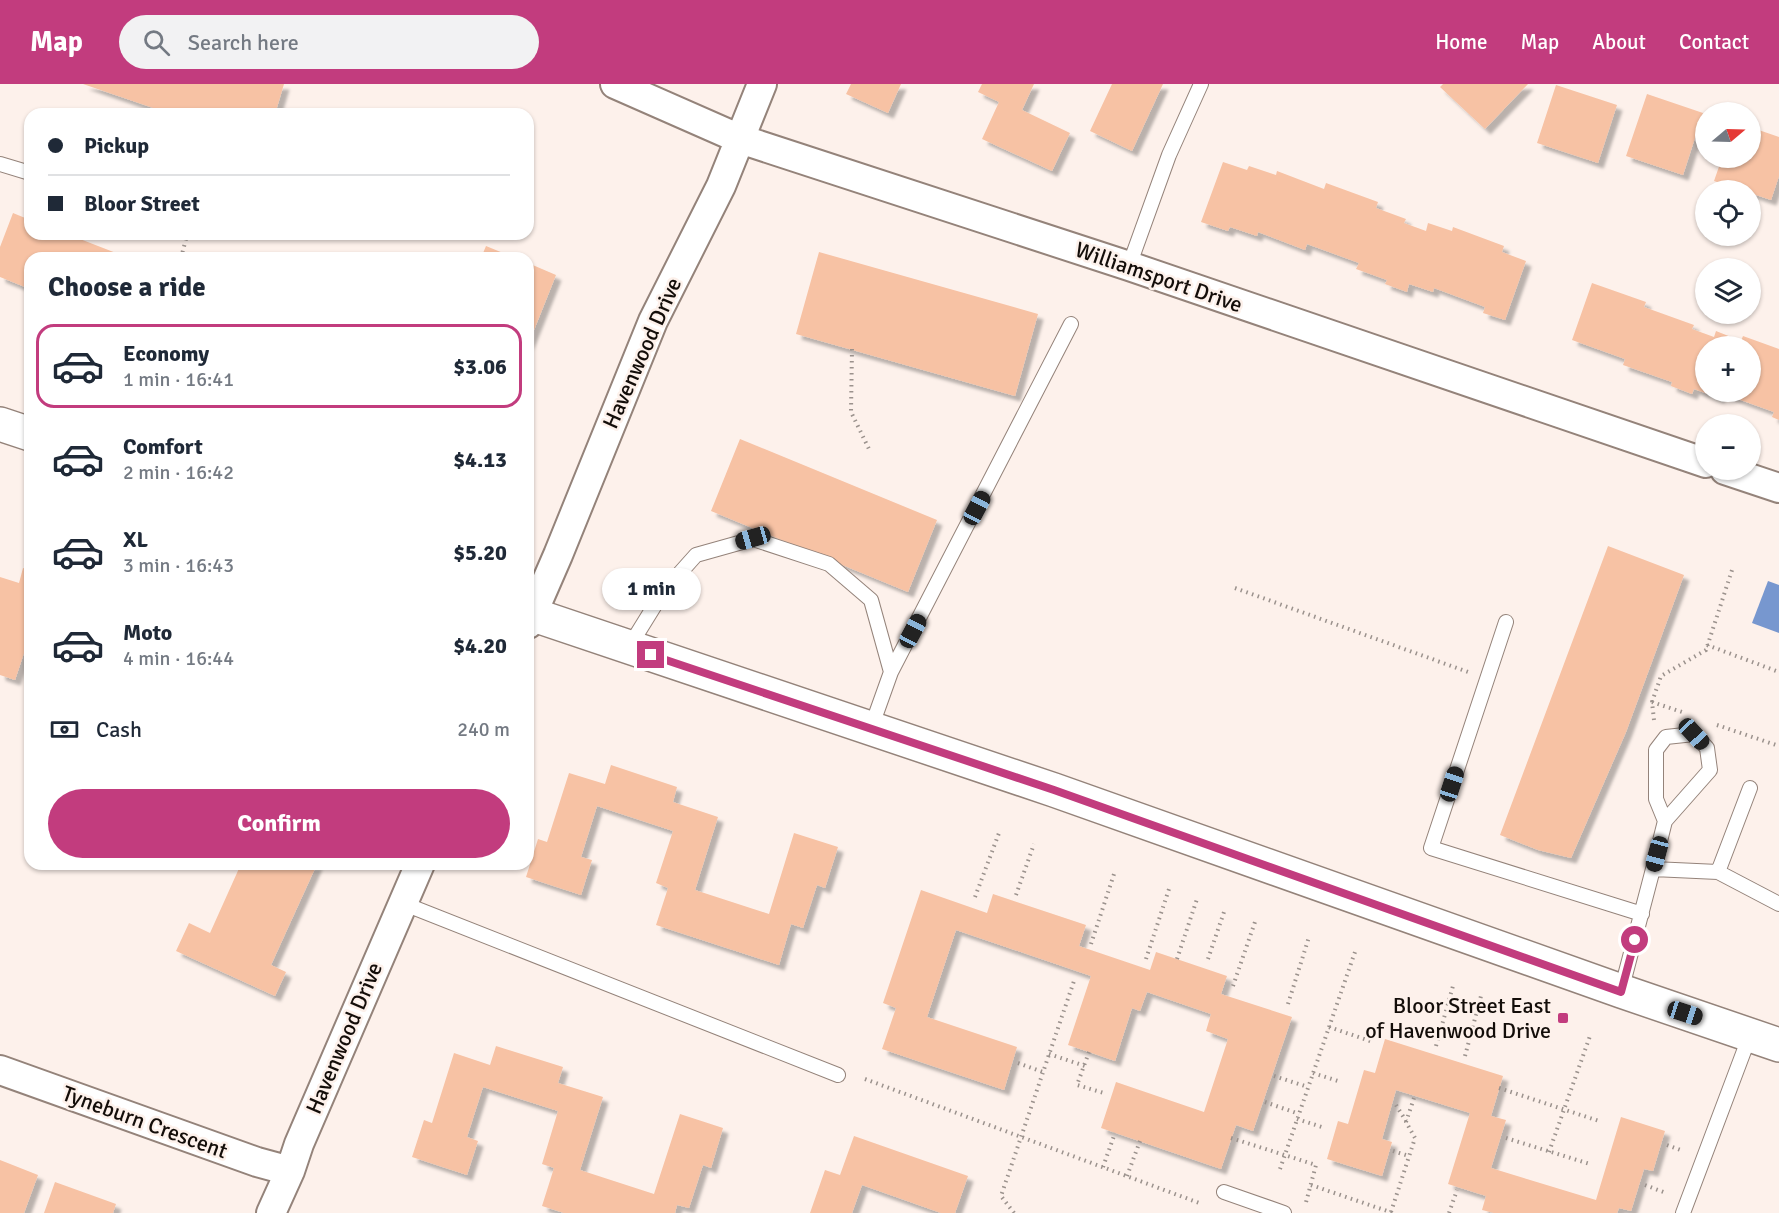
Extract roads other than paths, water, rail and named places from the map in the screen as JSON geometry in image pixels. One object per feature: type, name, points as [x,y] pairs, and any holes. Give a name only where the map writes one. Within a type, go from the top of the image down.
[{"type":"main road","points":[[0,424],[24,432]]},
{"type":"main road","points":[[534,619],[629,648],[1065,794],[1621,992],[1765,1040]]},
{"type":"street","name":"Williamsport Drive","points":[[615,84],[740,139],[1129,266],[1695,459]]},
{"type":"street","name":"Havenwood Drive","points":[[534,605],[653,321],[721,186],[762,84]]},
{"type":"street","points":[[1755,480],[1779,488]]},
{"type":"street","name":"Havenwood Drive","points":[[271,1213],[417,870]]},
{"type":"street","name":"Tyneburn Crescent","points":[[0,1070],[256,1162],[290,1171]]},
{"type":"lane","points":[[1129,266],[1169,155],[1202,84]]},
{"type":"lane","points":[[0,164],[24,171]]},
{"type":"lane","points":[[871,728],[891,672],[1071,324]]},
{"type":"lane","points":[[629,648],[663,592],[696,555],[753,538],[829,564],[871,600],[891,672]]},
{"type":"lane","points":[[1506,622],[1431,848],[1642,914]]},
{"type":"lane","points":[[1621,992],[1665,821],[1710,770],[1707,748],[1694,734],[1666,737],[1656,750],[1656,799],[1665,821]]},
{"type":"lane","points":[[1718,872],[1750,788]]},
{"type":"lane","points":[[1653,869],[1718,872],[1779,904]]},
{"type":"lane","points":[[402,903],[838,1074]]},
{"type":"lane","points":[[1683,1213],[1765,1040]]},
{"type":"lane","points":[[1224,1192],[1284,1213]]},
{"type":"water","points":[[1768,581],[1779,585],[1779,633],[1752,623]]},
{"type":"place","name":"Bloor Street East of Havenwood Drive","points":[[1563,1018]]}]
